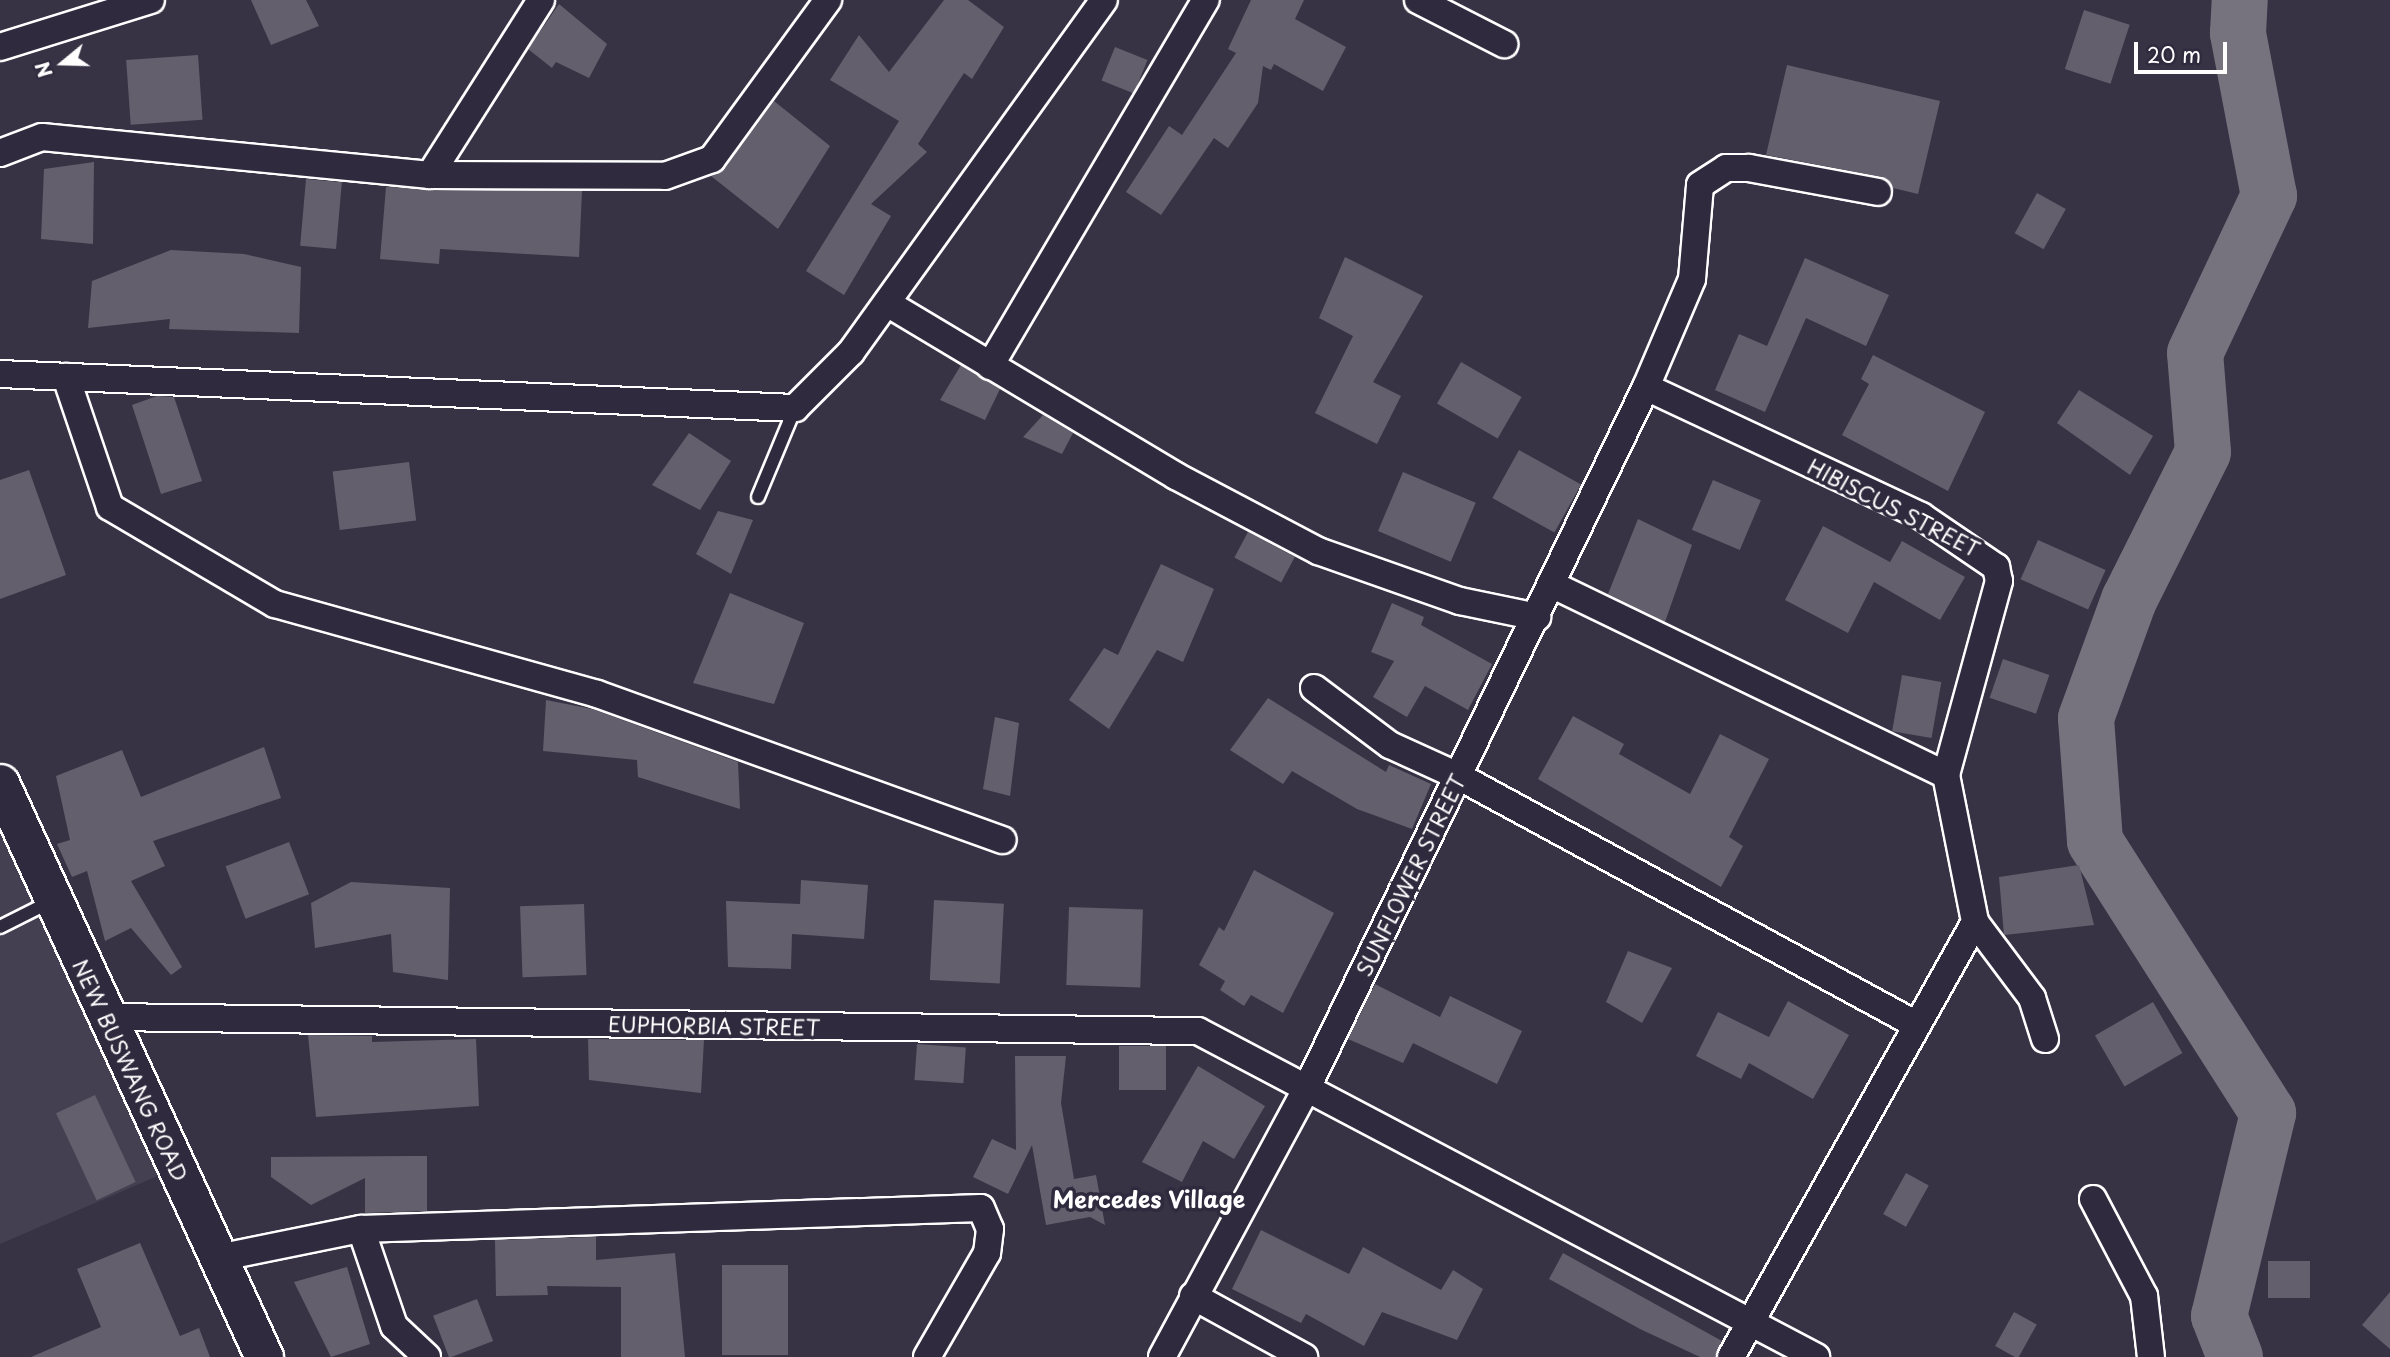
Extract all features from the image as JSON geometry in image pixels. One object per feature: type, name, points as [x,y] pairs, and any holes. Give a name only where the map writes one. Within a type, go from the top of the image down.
[{"type":"street","points":[[0,47],[151,0]]},
{"type":"street","points":[[430,175],[541,0]]},
{"type":"street","points":[[0,153],[43,137],[430,175],[665,176],[689,170],[712,159],[828,0]]},
{"type":"street","points":[[0,374],[795,408],[819,390],[887,303],[1104,0]]},
{"type":"street","points":[[990,366],[1206,0]]},
{"type":"street","points":[[1418,0],[1504,44]]},
{"type":"street","name":"SUNFLOWER STREET","points":[[1162,1357],[1306,1090],[1646,387],[1692,279],[1700,185],[1726,168],[1749,168],[1878,192]]},
{"type":"street","points":[[887,303],[990,366],[1318,551],[1460,601],[1537,617]]},
{"type":"street","points":[[66,377],[110,507],[275,604],[597,694],[1003,840]]},
{"type":"street","name":"HIBISCUS STREET","points":[[1646,387],[1921,516],[1987,555],[1999,581],[1946,775],[1975,922]]},
{"type":"street","points":[[1551,584],[1946,775]]},
{"type":"street","points":[[1314,688],[1390,745],[1458,775],[1917,1025]]},
{"type":"street","name":"NEW BUSWANG ROAD","points":[[0,783],[264,1357]]},
{"type":"street","points":[[1731,1357],[1975,922],[2032,998],[2045,1039]]},
{"type":"street","name":"EUPHORBIA STREET","points":[[107,1017],[1198,1031],[1816,1357]]},
{"type":"street","points":[[2093,1199],[2144,1296],[2151,1357]]},
{"type":"street","points":[[218,1258],[361,1229],[981,1208],[990,1229],[987,1253],[927,1357]]},
{"type":"street","points":[[361,1229],[394,1326],[427,1357]]},
{"type":"street","points":[[1193,1296],[1304,1357]]},
{"type":"lane","points":[[758,497],[795,408]]},
{"type":"lane","points":[[0,927],[54,901]]},
{"type":"shaded area","points":[[0,829],[160,1175],[0,1244]]},
{"type":"building","points":[[251,0],[306,0],[319,26],[271,45]]},
{"type":"building","points":[[944,0],[968,0],[1004,27],[972,79],[964,73],[918,144],[927,152],[871,204],[891,216],[844,295],[806,271],[899,121],[830,80],[859,35],[889,72]]},
{"type":"building","points":[[1251,0],[1304,0],[1295,19],[1346,47],[1323,91],[1274,64],[1271,70],[1263,66],[1258,103],[1228,148],[1214,138],[1161,215],[1126,192],[1169,126],[1182,135],[1236,53],[1228,49]]},
{"type":"building","points":[[559,4],[607,44],[589,78],[556,62],[552,68],[528,49]]},
{"type":"building","points":[[2084,10],[2130,25],[2110,84],[2065,69]]},
{"type":"building","points":[[1115,47],[1147,60],[1134,93],[1102,80]]},
{"type":"building","points":[[198,55],[203,120],[131,125],[126,60]]},
{"type":"building","points":[[1787,65],[1940,101],[1918,194],[1893,188],[1881,177],[1766,155]]},
{"type":"building","points":[[774,101],[830,146],[778,229],[711,176],[725,168]]},
{"type":"building","points":[[94,162],[93,244],[41,239],[44,169]]},
{"type":"building","points":[[306,179],[342,182],[336,249],[300,246]]},
{"type":"building","points":[[386,187],[582,191],[579,257],[440,249],[439,264],[380,259]]},
{"type":"building","points":[[2037,193],[2066,209],[2044,249],[2015,233]]},
{"type":"building","points":[[171,250],[244,254],[301,267],[299,333],[169,329],[170,319],[88,328],[92,281]]},
{"type":"building","points":[[1345,257],[1423,296],[1373,382],[1401,396],[1377,444],[1315,413],[1353,336],[1319,318]]},
{"type":"building","points":[[1805,258],[1889,295],[1866,346],[1806,318],[1765,412],[1715,390],[1739,334],[1767,346]]},
{"type":"building","points":[[1873,355],[1985,412],[1948,491],[1842,435],[1869,384],[1861,379]]},
{"type":"building","points":[[1461,362],[1522,397],[1498,439],[1437,404]]},
{"type":"building","points":[[961,365],[1000,389],[985,420],[940,400]]},
{"type":"building","points":[[2079,390],[2153,436],[2130,475],[2057,423]]},
{"type":"building","points":[[157,396],[174,397],[202,481],[161,494],[132,405]]},
{"type":"building","points":[[1043,415],[1073,433],[1062,454],[1023,437]]},
{"type":"building","points":[[689,433],[731,461],[700,510],[652,485]]},
{"type":"building","points":[[1519,450],[1581,484],[1554,533],[1492,498]]},
{"type":"building","points":[[409,462],[416,521],[340,530],[333,471]]},
{"type":"building","points":[[29,470],[66,575],[0,599],[0,480]]},
{"type":"building","points":[[1403,472],[1476,503],[1451,562],[1378,531]]},
{"type":"building","points":[[1713,480],[1761,500],[1740,550],[1692,530]]},
{"type":"building","points":[[718,511],[753,520],[731,574],[696,554]]},
{"type":"building","points":[[1638,519],[1692,545],[1665,622],[1608,594]]},
{"type":"building","points":[[1823,526],[1890,562],[1902,541],[1965,577],[1940,620],[1874,582],[1848,633],[1785,600]]},
{"type":"building","points":[[1248,532],[1295,557],[1281,582],[1234,558]]},
{"type":"building","points":[[2038,540],[2106,570],[2088,609],[2021,579]]},
{"type":"building","points":[[1161,564],[1214,589],[1183,662],[1157,650],[1109,729],[1069,700],[1104,648],[1118,655]]},
{"type":"building","points":[[730,593],[804,623],[774,704],[693,683]]},
{"type":"building","points":[[1392,603],[1424,617],[1421,625],[1492,664],[1468,710],[1425,686],[1407,717],[1373,697],[1394,661],[1371,652]]},
{"type":"building","points":[[2003,659],[2049,675],[2036,714],[1990,698]]},
{"type":"building","points":[[1902,675],[1941,682],[1931,738],[1892,731]]},
{"type":"building","points":[[1268,698],[1386,772],[1389,765],[1431,784],[1412,829],[1357,809],[1292,771],[1283,784],[1230,750]]},
{"type":"building","points":[[546,700],[592,709],[738,762],[740,809],[638,777],[637,760],[543,751]]},
{"type":"building","points":[[1573,716],[1624,744],[1619,754],[1690,794],[1720,734],[1769,759],[1729,837],[1743,846],[1721,887],[1538,779]]},
{"type":"building","points":[[995,717],[1019,723],[1010,796],[983,789]]},
{"type":"building","points":[[264,747],[281,798],[153,841],[165,866],[131,881],[182,967],[171,975],[131,928],[105,941],[87,871],[72,877],[57,844],[70,840],[56,776],[122,750],[141,797]]},
{"type":"building","points":[[289,842],[309,894],[246,919],[226,866]]},
{"type":"building","points":[[2079,865],[2094,925],[2004,935],[1999,877]]},
{"type":"building","points":[[1254,870],[1334,913],[1283,1013],[1251,995],[1244,1006],[1220,990],[1225,981],[1199,965],[1219,927],[1224,931]]},
{"type":"building","points":[[801,880],[868,885],[864,939],[792,934],[791,969],[728,967],[726,901],[800,904]]},
{"type":"building","points":[[351,882],[450,888],[448,980],[393,972],[391,934],[315,948],[311,903]]},
{"type":"building","points":[[934,900],[1004,904],[1000,984],[930,980]]},
{"type":"building","points":[[584,904],[586,975],[523,977],[520,906]]},
{"type":"building","points":[[1069,907],[1143,910],[1140,988],[1066,985]]},
{"type":"building","points":[[1628,951],[1672,968],[1642,1023],[1606,1002]]},
{"type":"building","points":[[1375,984],[1440,1017],[1450,996],[1522,1031],[1497,1084],[1413,1043],[1403,1063],[1348,1039]]},
{"type":"building","points":[[1788,1001],[1849,1035],[1813,1099],[1749,1063],[1741,1079],[1696,1056],[1718,1012],[1769,1037]]},
{"type":"building","points":[[2153,1002],[2182,1053],[2124,1087],[2095,1036]]},
{"type":"building","points":[[308,1035],[372,1036],[372,1042],[476,1039],[479,1106],[316,1117]]},
{"type":"building","points":[[588,1039],[704,1040],[701,1093],[589,1080]]},
{"type":"building","points":[[917,1044],[966,1047],[963,1083],[914,1080]]},
{"type":"building","points":[[1119,1046],[1166,1046],[1166,1090],[1119,1090]]},
{"type":"building","points":[[1015,1056],[1066,1056],[1061,1103],[1074,1179],[1096,1175],[1105,1225],[1090,1217],[1046,1225],[1032,1145],[1008,1194],[973,1177],[992,1139],[1016,1150]]},
{"type":"building","points":[[1198,1066],[1265,1106],[1234,1159],[1203,1141],[1182,1182],[1142,1162]]},
{"type":"building","points":[[95,1095],[136,1182],[97,1200],[56,1113]]},
{"type":"building","points":[[427,1156],[427,1211],[365,1213],[365,1178],[311,1205],[271,1177],[271,1157]]},
{"type":"building","points":[[1906,1173],[1929,1186],[1906,1227],[1883,1214]]},
{"type":"building","points":[[1261,1230],[1349,1274],[1363,1247],[1441,1290],[1453,1270],[1483,1289],[1457,1340],[1382,1312],[1364,1346],[1306,1314],[1301,1323],[1232,1289]]},
{"type":"building","points":[[596,1237],[596,1260],[675,1253],[685,1357],[621,1357],[621,1287],[547,1286],[548,1295],[496,1296],[495,1240]]},
{"type":"building","points":[[140,1243],[180,1336],[199,1328],[210,1357],[31,1357],[101,1327],[77,1269]]},
{"type":"building","points":[[1563,1253],[1722,1341],[1715,1357],[1700,1357],[1640,1329],[1549,1279]]},
{"type":"building","points":[[2268,1261],[2310,1261],[2310,1298],[2268,1298]]},
{"type":"building","points":[[722,1265],[788,1265],[788,1355],[722,1355]]},
{"type":"building","points":[[347,1267],[370,1344],[331,1357],[294,1282]]},
{"type":"building","points":[[2390,1292],[2390,1349],[2362,1325]]},
{"type":"building","points":[[477,1299],[493,1341],[449,1357],[433,1316]]},
{"type":"building","points":[[2014,1312],[2037,1325],[2019,1357],[1995,1346]]},
{"type":"waterway","points":[[2235,1357],[2219,1316],[2268,1113],[2095,841],[2086,718],[2129,600],[2203,452],[2195,353],[2269,196],[2238,33],[2240,0]]},
{"type":"district","name":"Mercedes Village","points":[[1149,1199]]}]
